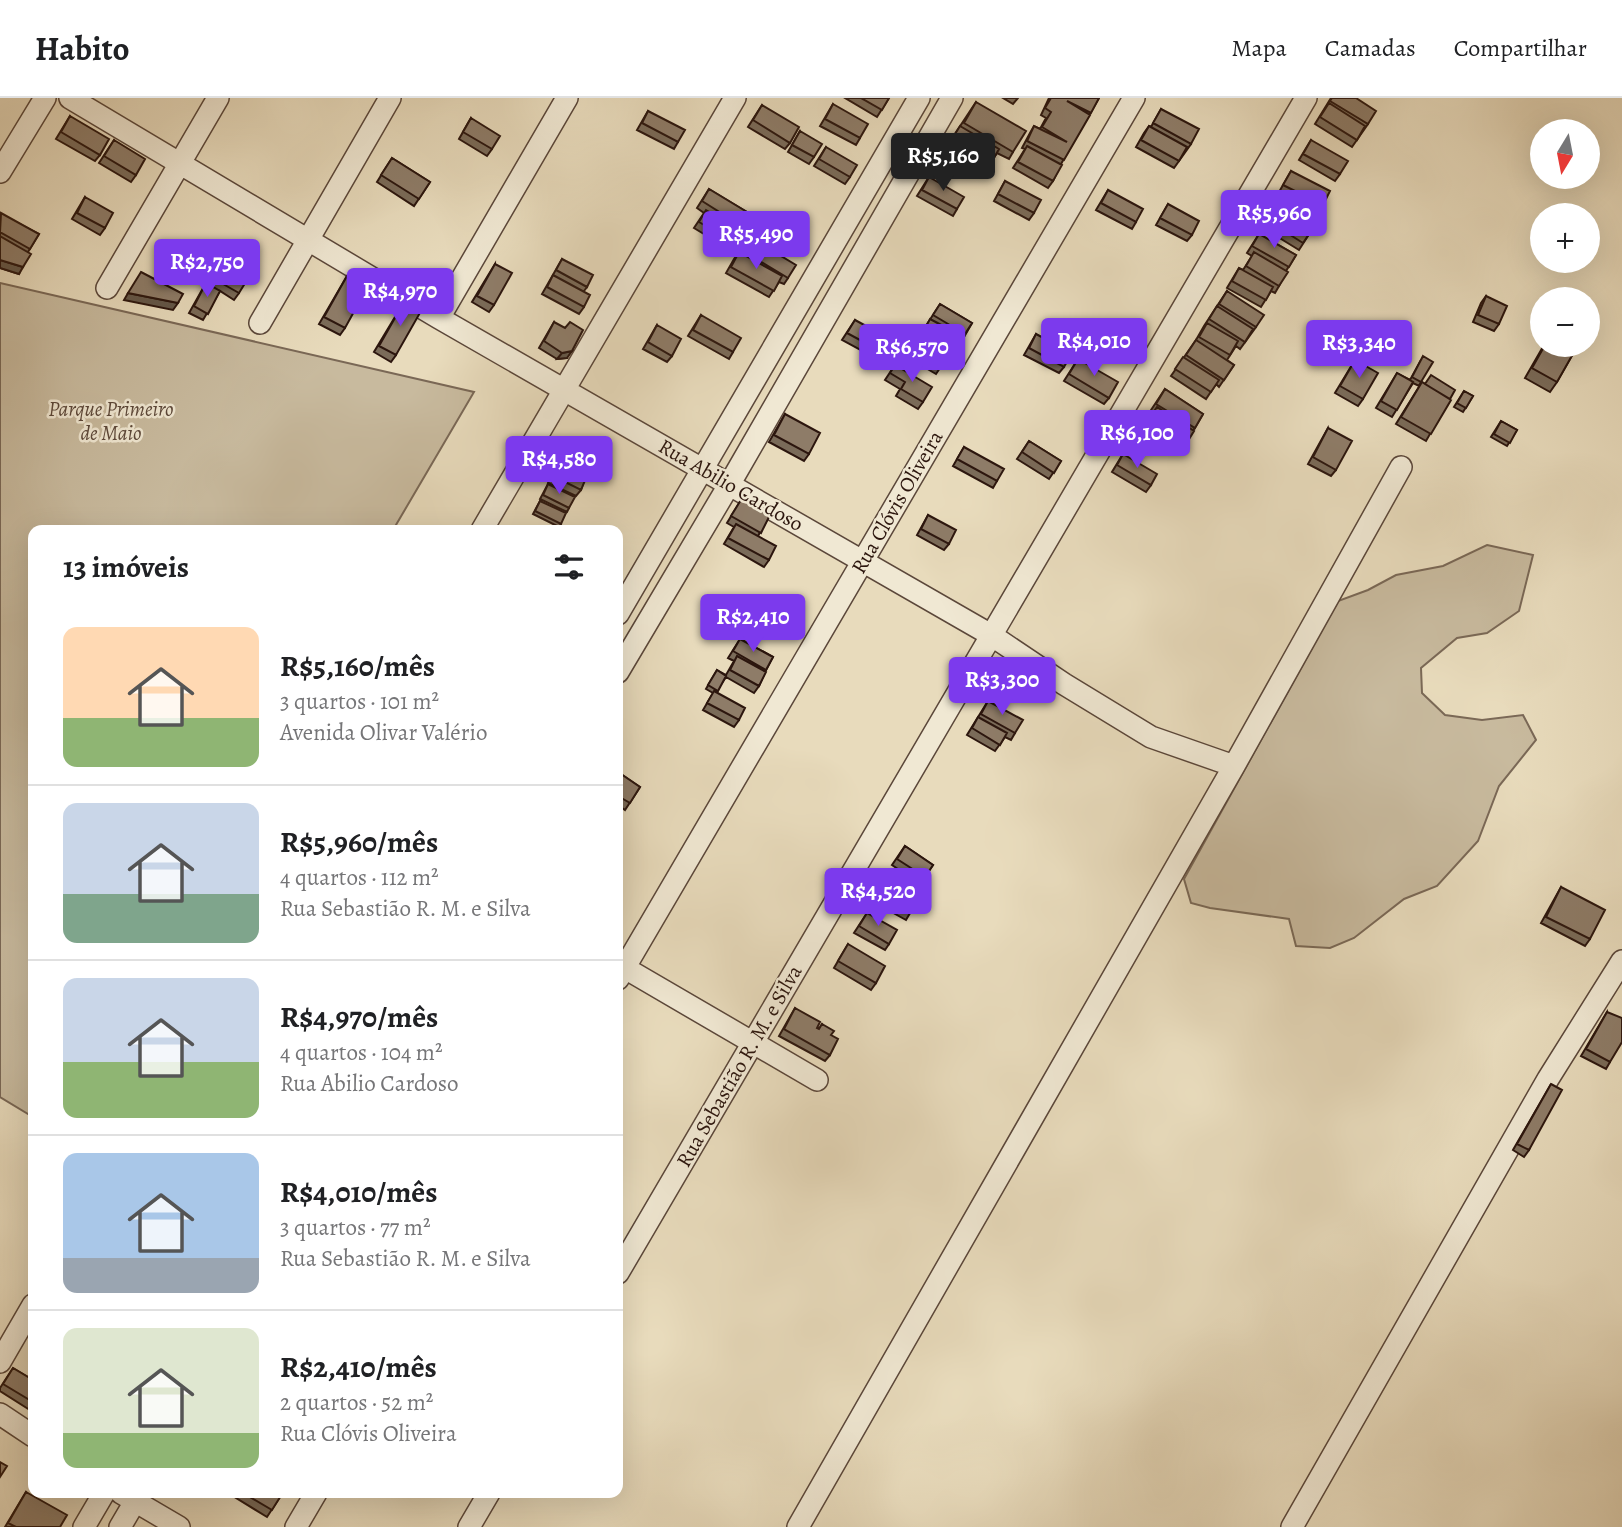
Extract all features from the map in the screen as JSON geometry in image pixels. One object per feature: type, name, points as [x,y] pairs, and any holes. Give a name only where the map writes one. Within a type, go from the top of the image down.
[{"type":"street","points":[[0,172],[45,98]]},
{"type":"street","name":"Rua Abilio Cardoso","points":[[70,98],[439,318],[991,635],[1151,737],[1234,766]]},
{"type":"street","points":[[107,288],[218,98]]},
{"type":"street","points":[[260,323],[390,98]]},
{"type":"street","points":[[439,318],[567,98]]},
{"type":"street","points":[[485,525],[735,98]]},
{"type":"street","points":[[623,605],[919,98]]},
{"type":"street","points":[[623,664],[952,98]]},
{"type":"street","name":"Rua Clóvis Oliveira","points":[[623,965],[1134,98]]},
{"type":"street","name":"Rua Sebastião R. M. e Silva","points":[[623,1264],[1306,98]]},
{"type":"street","points":[[798,1527],[1234,766],[1401,467]]},
{"type":"street","points":[[1292,1527],[1548,1079],[1622,961]]},
{"type":"street","points":[[623,972],[817,1080]]},
{"type":"street","points":[[0,1362],[28,1314]]},
{"type":"street","points":[[0,1414],[28,1433]]},
{"type":"street","points":[[85,1527],[101,1498]]},
{"type":"street","points":[[120,1527],[131,1498]]},
{"type":"street","points":[[136,1498],[179,1527]]},
{"type":"street","points":[[296,1527],[313,1498]]},
{"type":"street","points":[[469,1527],[486,1498]]},
{"type":"green space","name":"Parque Primeiro de Maio","points":[[0,283],[474,392],[396,525],[28,525],[28,1114],[0,1097]]},
{"type":"green space","points":[[1487,545],[1533,555],[1519,611],[1487,633],[1457,638],[1421,668],[1422,693],[1445,715],[1482,720],[1523,715],[1536,740],[1499,786],[1478,841],[1437,886],[1404,899],[1354,938],[1330,948],[1296,946],[1289,919],[1191,903],[1184,879],[1338,601],[1368,590],[1396,575],[1443,566]]},
{"type":"building","points":[[861,98],[889,98],[882,110]]},
{"type":"building","points":[[1051,98],[1099,98],[1091,113],[1067,101],[1090,115],[1064,160],[1027,141],[1034,126],[1067,142],[1042,127],[1051,112],[1045,108]]},
{"type":"building","points":[[1332,98],[1356,98],[1376,111],[1368,124],[1330,101]]},
{"type":"building","points":[[976,102],[1026,131],[1013,152],[964,123]]},
{"type":"building","points":[[1329,103],[1365,126],[1357,140],[1320,117]]},
{"type":"building","points":[[833,104],[868,124],[860,138],[825,119]]},
{"type":"building","points":[[762,105],[799,127],[790,143],[753,120]]},
{"type":"building","points":[[1161,109],[1199,129],[1191,144],[1153,123]]},
{"type":"building","points":[[648,111],[685,130],[678,142],[642,123]]},
{"type":"building","points":[[70,116],[109,139],[100,155],[61,132]]},
{"type":"building","points":[[471,118],[500,136],[492,149],[463,132]]},
{"type":"building","points":[[960,126],[999,149],[991,163],[952,139]]},
{"type":"building","points":[[1149,126],[1187,147],[1179,161],[1141,140]]},
{"type":"building","points":[[800,131],[822,144],[814,157],[792,145]]},
{"type":"building","points":[[114,140],[145,159],[136,175],[104,156]]},
{"type":"building","points":[[1311,140],[1348,161],[1340,174],[1303,154]]},
{"type":"building","points":[[1027,146],[1062,165],[1053,181],[1018,162]]},
{"type":"building","points":[[826,147],[857,165],[850,177],[819,159]]},
{"type":"building","points":[[392,158],[430,182],[419,199],[381,175]]},
{"type":"building","points":[[1291,171],[1330,191],[1323,205],[1283,185]]},
{"type":"building","points":[[929,177],[964,197],[957,209],[922,190]]},
{"type":"building","points":[[1005,181],[1041,200],[1034,213],[998,194]]},
{"type":"building","points":[[709,189],[752,215],[745,228],[702,201]]},
{"type":"building","points":[[1108,190],[1143,209],[1136,222],[1101,203]]},
{"type":"building","points":[[85,197],[113,213],[105,228],[77,213]]},
{"type":"building","points":[[1168,204],[1199,221],[1192,235],[1160,218]]},
{"type":"building","points":[[1275,204],[1313,228],[1303,243],[1265,219]]},
{"type":"building","points":[[706,210],[739,229],[732,241],[699,222]]},
{"type":"building","points":[[1,213],[39,234],[30,249],[0,232]]},
{"type":"building","points":[[1259,234],[1296,255],[1289,267],[1252,246]]},
{"type":"building","points":[[0,236],[31,254],[23,267],[0,260]]},
{"type":"building","points":[[751,238],[796,265],[788,278],[743,251]]},
{"type":"building","points":[[739,252],[782,276],[774,291],[731,267]]},
{"type":"building","points":[[1254,252],[1288,272],[1279,286],[1246,266]]},
{"type":"building","points":[[562,259],[593,275],[587,287],[556,270]]},
{"type":"building","points":[[217,263],[247,280],[239,293],[209,276]]},
{"type":"building","points":[[495,264],[512,273],[494,305],[477,296]]},
{"type":"building","points":[[1239,268],[1273,287],[1266,300],[1232,281]]},
{"type":"building","points":[[141,272],[183,294],[178,303],[128,293]]},
{"type":"building","points":[[553,275],[590,295],[584,307],[547,287]]},
{"type":"building","points":[[347,276],[367,288],[345,328],[324,317]]},
{"type":"building","points":[[206,283],[220,291],[208,314],[194,306]]},
{"type":"building","points":[[1227,291],[1264,315],[1256,327],[1219,304]]},
{"type":"building","points":[[1486,296],[1507,306],[1499,324],[1478,315]]},
{"type":"building","points":[[404,302],[421,311],[396,355],[379,346]]},
{"type":"building","points":[[940,304],[972,323],[965,334],[933,315]]},
{"type":"building","points":[[1217,306],[1253,329],[1245,342],[1209,319]]},
{"type":"building","points":[[701,315],[741,338],[733,352],[693,330]]},
{"type":"building","points":[[930,319],[964,337],[956,351],[923,332]]},
{"type":"building","points":[[855,320],[892,340],[884,353],[847,333]]},
{"type":"building","points":[[554,322],[565,328],[570,322],[583,330],[572,351],[562,353],[544,341]]},
{"type":"building","points":[[1207,323],[1238,341],[1230,355],[1199,337]]},
{"type":"building","points":[[657,325],[681,339],[672,356],[648,342]]},
{"type":"building","points":[[913,330],[951,352],[941,368],[919,355],[923,347],[908,339]]},
{"type":"building","points":[[1036,334],[1072,353],[1064,367],[1029,348]]},
{"type":"building","points":[[1196,340],[1234,365],[1224,380],[1186,355]]},
{"type":"building","points":[[1423,356],[1433,362],[1421,382],[1412,377]]},
{"type":"building","points":[[1183,357],[1219,380],[1211,392],[1175,369]]},
{"type":"building","points":[[1538,357],[1571,357],[1557,382],[1532,368]]},
{"type":"building","points":[[1078,359],[1118,382],[1109,398],[1069,374]]},
{"type":"building","points":[[1355,360],[1378,373],[1363,399],[1340,386]]},
{"type":"building","points":[[895,365],[932,387],[923,402],[901,389],[905,382],[890,373]]},
{"type":"building","points":[[1397,373],[1413,382],[1397,410],[1381,401]]},
{"type":"building","points":[[1431,375],[1455,390],[1450,399],[1425,384]]},
{"type":"building","points":[[1422,382],[1451,400],[1431,434],[1401,417]]},
{"type":"building","points":[[1165,389],[1203,414],[1195,428],[1156,404]]},
{"type":"building","points":[[1464,391],[1473,396],[1466,408],[1457,403]]},
{"type":"building","points":[[1157,407],[1194,431],[1186,444],[1148,420]]},
{"type":"building","points":[[785,414],[820,433],[809,454],[774,435]]},
{"type":"building","points":[[1501,421],[1517,430],[1510,443],[1494,434]]},
{"type":"building","points":[[1328,428],[1352,441],[1336,470],[1313,457]]},
{"type":"building","points":[[1029,441],[1061,461],[1054,473],[1022,452]]},
{"type":"building","points":[[570,447],[595,462],[588,474],[563,459]]},
{"type":"building","points":[[964,447],[1004,469],[997,481],[957,459]]},
{"type":"building","points":[[1123,454],[1157,474],[1151,485],[1117,465]]},
{"type":"building","points":[[559,464],[586,478],[581,490],[553,476]]},
{"type":"building","points":[[548,484],[575,497],[569,508],[543,495]]},
{"type":"building","points":[[744,495],[772,511],[761,533],[731,516]]},
{"type":"building","points":[[540,501],[566,513],[561,524],[535,511]]},
{"type":"building","points":[[928,515],[956,530],[949,544],[921,529]]},
{"type":"building","points":[[736,524],[776,546],[769,560],[728,538]]},
{"type":"building","points":[[740,639],[773,657],[766,670],[733,651]]},
{"type":"building","points":[[737,656],[766,672],[759,686],[730,670]]},
{"type":"building","points":[[717,670],[726,676],[718,691],[708,685]]},
{"type":"building","points":[[714,691],[745,708],[739,720],[707,703]]},
{"type":"building","points":[[988,701],[1023,720],[1015,733],[981,714]]},
{"type":"building","points":[[978,717],[1007,733],[1000,745],[972,728]]},
{"type":"building","points":[[623,775],[640,787],[630,803],[623,799]]},
{"type":"building","points":[[905,846],[933,865],[925,877],[897,859]]},
{"type":"building","points":[[884,880],[918,899],[910,913],[876,894]]},
{"type":"building","points":[[1561,887],[1605,910],[1590,939],[1546,917]]},
{"type":"building","points":[[867,913],[897,930],[889,944],[859,926]]},
{"type":"building","points":[[848,944],[885,966],[876,983],[838,961]]},
{"type":"building","points":[[795,1008],[820,1022],[817,1028],[822,1024],[834,1031],[831,1035],[838,1039],[830,1055],[784,1029]]},
{"type":"building","points":[[1607,1012],[1622,1018],[1622,1042],[1610,1062],[1586,1049]]},
{"type":"building","points":[[1551,1084],[1562,1090],[1529,1150],[1517,1144]]},
{"type":"building","points":[[13,1368],[28,1377],[28,1399],[3,1384]]},
{"type":"building","points":[[0,1462],[7,1466],[0,1477]]},
{"type":"building","points":[[26,1492],[28,1498],[37,1498],[67,1515],[60,1527],[16,1527],[8,1523]]},
{"type":"building","points":[[252,1498],[280,1498],[272,1510]]}]
